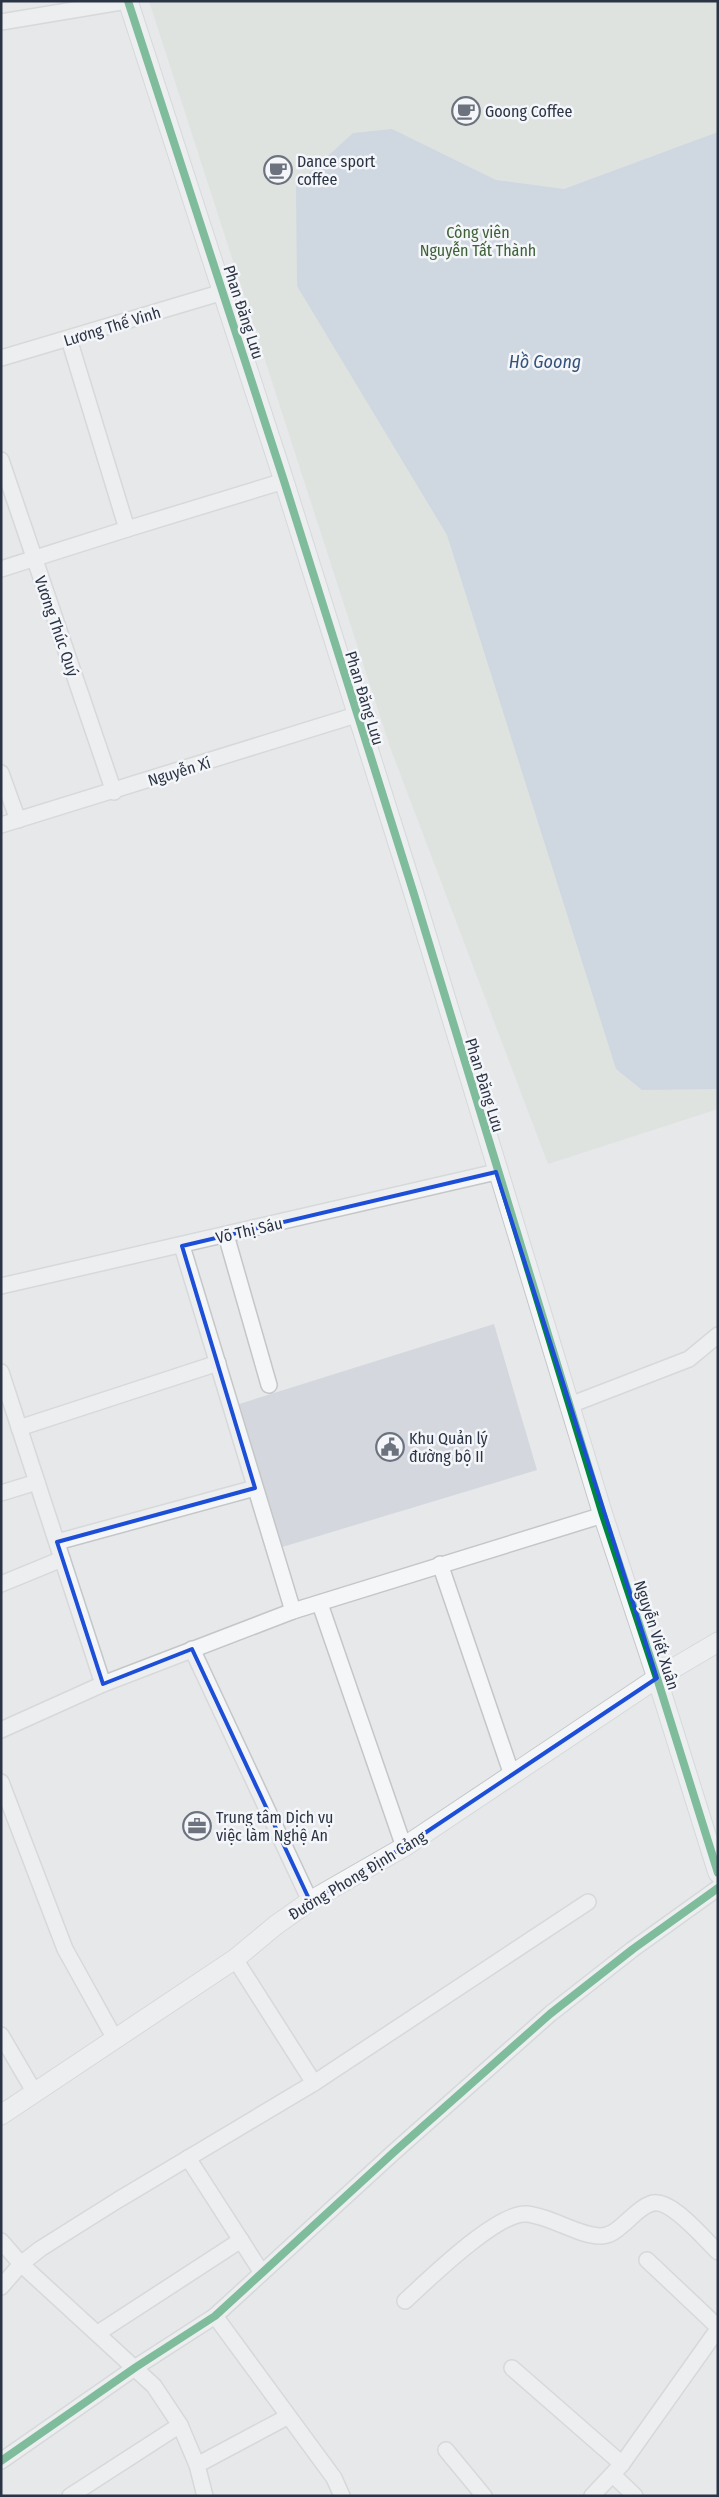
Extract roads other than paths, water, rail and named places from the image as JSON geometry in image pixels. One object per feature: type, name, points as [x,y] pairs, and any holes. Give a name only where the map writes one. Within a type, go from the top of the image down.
[{"type":"street","points":[[1,22],[128,1]]},
{"type":"street","name":"Phan Đăng Lưu","points":[[128,1],[284,481],[356,715],[413,891],[496,1172],[570,1405]]},
{"type":"street","name":"Lương Thế Vinh","points":[[1,358],[223,292]]},
{"type":"street","points":[[69,339],[127,529]]},
{"type":"street","name":"Vương Thúc Quý","points":[[1,460],[114,792]]},
{"type":"street","points":[[1,569],[284,481]]},
{"type":"street","name":"Nguyễn Xí","points":[[1,825],[114,792],[356,715]]},
{"type":"street","points":[[1,773],[18,820]]},
{"type":"street","name":"Võ Thị Sáu","points":[[1,1286],[226,1236],[496,1172]]},
{"type":"street","points":[[226,1236],[269,1385]]},
{"type":"street","points":[[182,1246],[293,1611]]},
{"type":"street","points":[[570,1405],[689,1359],[718,1335]]},
{"type":"street","points":[[19,1428],[218,1363]]},
{"type":"street","points":[[1,1372],[103,1684]]},
{"type":"street","name":"Nguyễn Viết Xuân","points":[[570,1405],[602,1516],[657,1678],[718,1873]]},
{"type":"street","points":[[1,1493],[37,1482]]},
{"type":"street","points":[[57,1542],[255,1488]]},
{"type":"street","points":[[1,1730],[103,1684],[293,1611],[320,1604],[440,1564],[602,1516]]},
{"type":"street","points":[[1,1584],[62,1559]]},
{"type":"street","points":[[440,1564],[512,1775]]},
{"type":"street","points":[[320,1604],[404,1847]]},
{"type":"street","name":"Đường Phong Định Cảng","points":[[1,2115],[235,1959],[276,1925],[310,1901],[404,1847],[657,1678],[718,1642]]},
{"type":"street","points":[[192,1649],[310,1901]]},
{"type":"street","points":[[1,1782],[65,1949],[115,2038]]},
{"type":"street","points":[[1,2461],[215,2316],[550,2014],[633,1949],[718,1888]]},
{"type":"street","points":[[1,2286],[21,2264],[63,2234],[314,2083],[588,1902]]},
{"type":"street","points":[[235,1959],[314,2083]]},
{"type":"street","points":[[1,2035],[35,2093]]},
{"type":"street","points":[[188,2158],[262,2273]]},
{"type":"street","points":[[405,2301],[460,2251],[506,2219],[520,2214],[534,2215],[599,2236],[614,2232],[650,2203],[663,2202],[672,2208],[718,2252]]},
{"type":"street","points":[[98,2334],[241,2240]]},
{"type":"street","points":[[1,2241],[21,2264],[154,2386],[180,2425],[197,2465],[205,2496]]},
{"type":"street","points":[[592,2496],[617,2469],[718,2328],[647,2260]]},
{"type":"street","points":[[215,2316],[334,2478],[342,2496]]},
{"type":"street","points":[[512,2368],[617,2469],[635,2496]]},
{"type":"street","points":[[197,2465],[288,2417]]},
{"type":"street","points":[[70,2496],[180,2425]]},
{"type":"street","points":[[446,2450],[484,2496]]},
{"type":"water","name":"Hồ Goong","points":[[392,129],[496,180],[564,189],[718,132],[718,1089],[642,1090],[616,1069],[447,535],[297,286],[296,185],[353,133]]},
{"type":"place","name":"Goong Coffee","points":[[466,111]]},
{"type":"place","name":"Dance sport coffee","points":[[278,170]]},
{"type":"place","name":"Khu Quản lý đường bộ II","points":[[390,1447]]},
{"type":"place","name":"Trung tâm Dịch vụ việc làm Nghệ An","points":[[197,1826]]},
{"type":"park label","name":"Công viên Nguyễn Tất Thành","points":[[478,241]]}]
